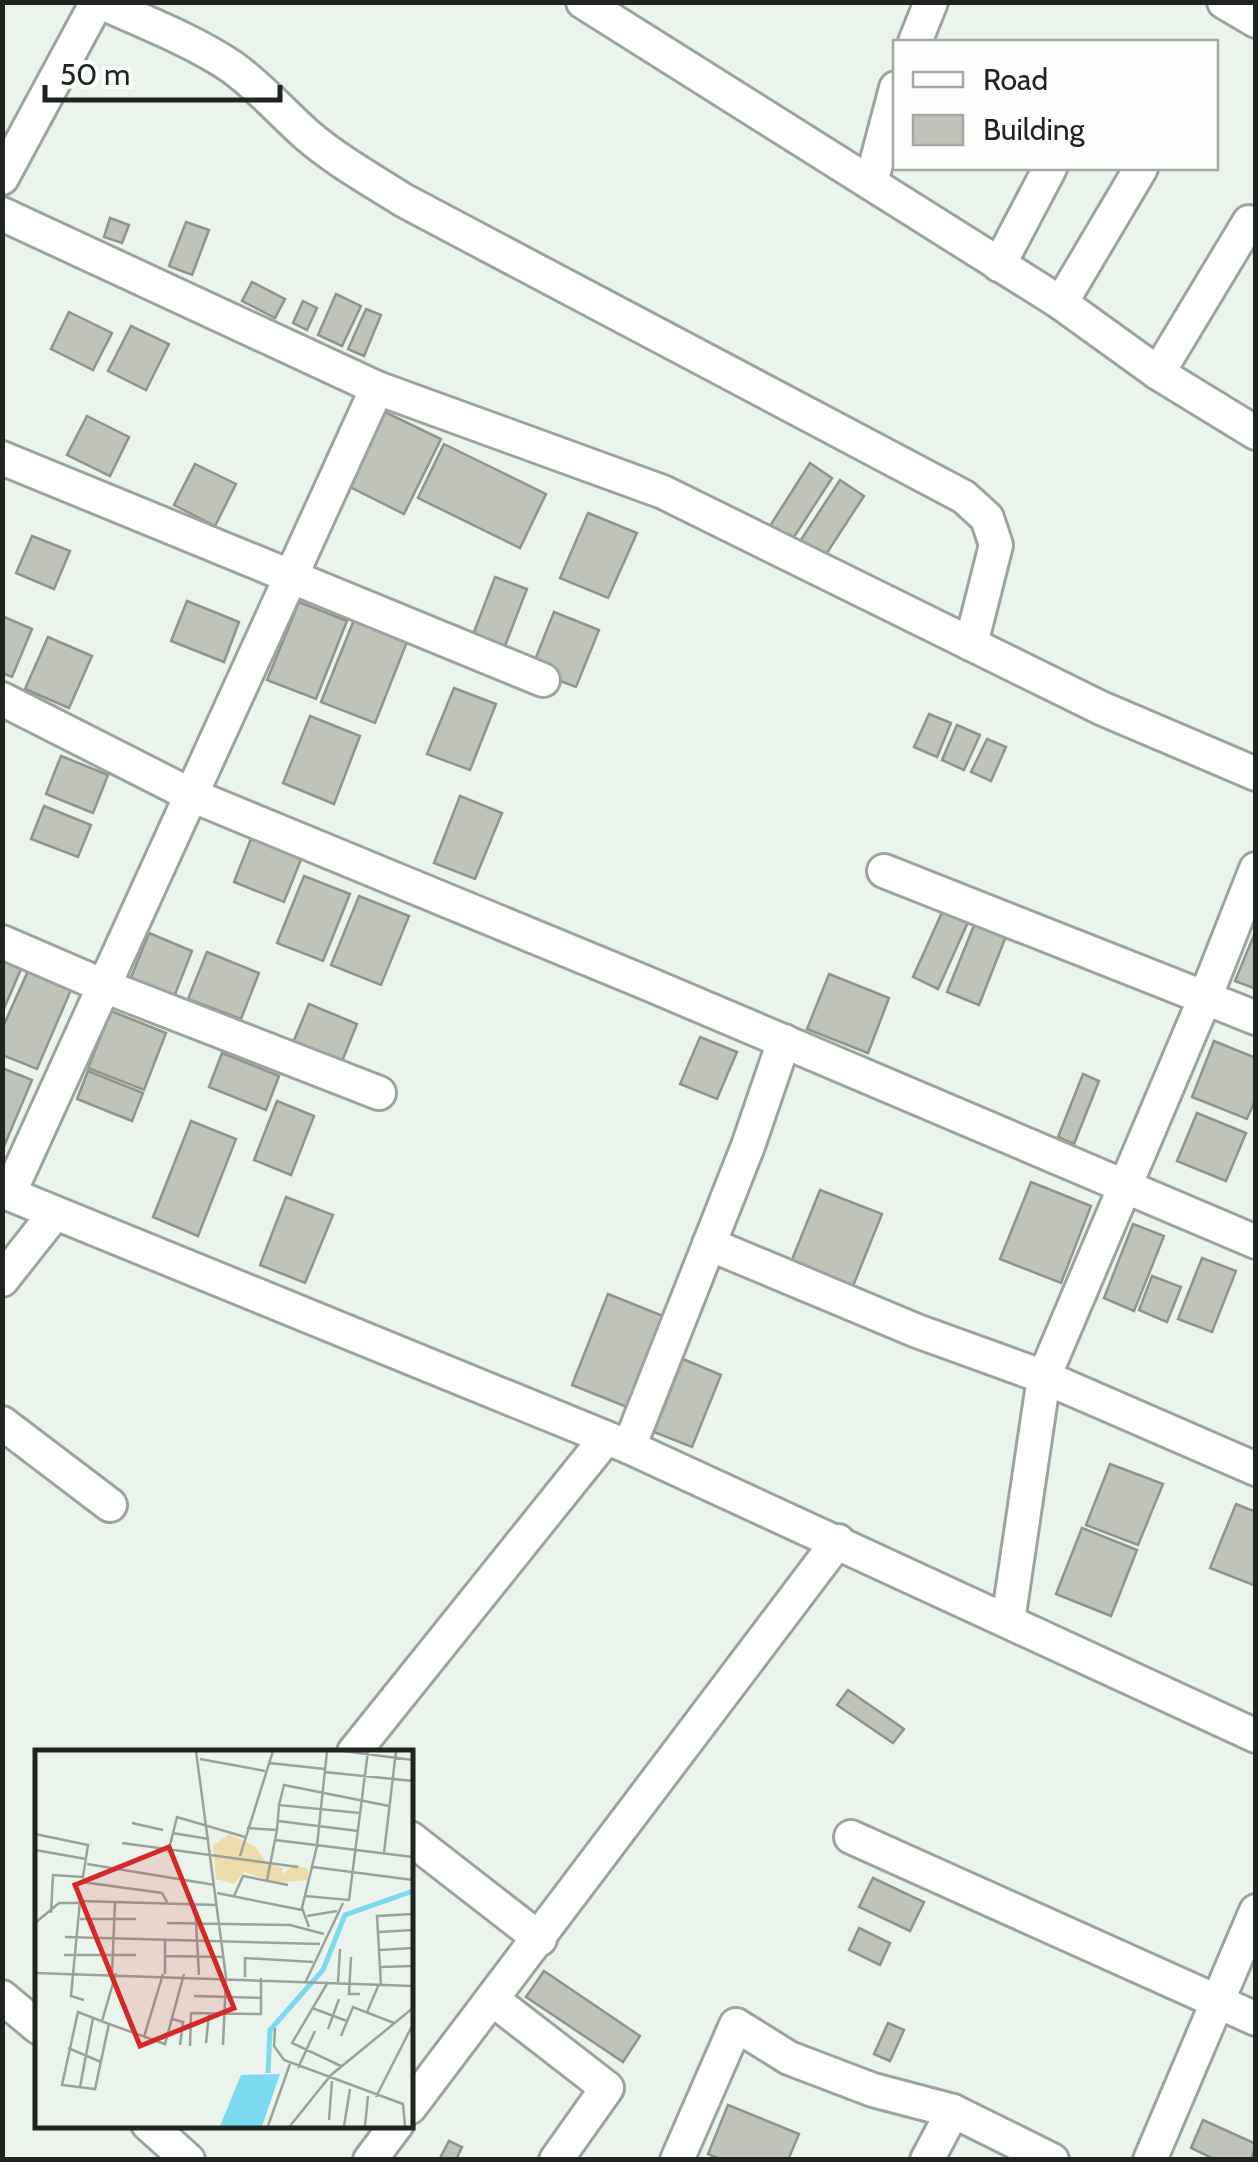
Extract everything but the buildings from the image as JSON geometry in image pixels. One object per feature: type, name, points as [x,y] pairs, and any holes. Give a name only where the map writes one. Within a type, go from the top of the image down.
[{"type":"street","points":[[2,178],[99,2],[196,46],[229,65],[345,164],[403,200],[964,498],[986,518],[996,545],[971,644]]},
{"type":"street","points":[[583,2],[1061,303],[1158,373],[1256,432]]},
{"type":"street","points":[[915,40],[932,2]]},
{"type":"street","points":[[871,184],[893,100]]},
{"type":"street","points":[[999,264],[1049,170]]},
{"type":"street","points":[[1061,303],[1140,170]]},
{"type":"street","points":[[2,214],[377,388],[663,492],[1101,708],[1256,774]]},
{"type":"street","points":[[1158,373],[1249,222]]},
{"type":"street","points":[[377,388],[6,1193],[617,1442],[1256,1736]]},
{"type":"street","points":[[2,458],[543,680]]},
{"type":"street","points":[[2,699],[191,795],[1256,1242]]},
{"type":"street","points":[[1008,1621],[1044,1377],[1256,869]]},
{"type":"street","points":[[884,871],[1256,1018]]},
{"type":"street","points":[[2,942],[104,986],[380,1093]]},
{"type":"street","points":[[356,1750],[617,1442],[709,1244],[784,1042]]},
{"type":"street","points":[[2,1280],[55,1213]]},
{"type":"street","points":[[709,1244],[916,1331],[1044,1377],[1256,1469]]},
{"type":"street","points":[[2,1422],[110,1505]]},
{"type":"street","points":[[412,2104],[838,1541]]},
{"type":"street","points":[[850,1838],[1256,2020]]},
{"type":"street","points":[[412,1840],[540,1939]]},
{"type":"street","points":[[1150,2160],[1256,1910]]},
{"type":"street","points":[[2,1996],[35,2024]]},
{"type":"street","points":[[492,1999],[608,2088],[556,2160]]},
{"type":"street","points":[[677,2160],[736,2025],[789,2058],[873,2090],[953,2111],[1052,2160]]},
{"type":"street","points":[[928,2160],[953,2111]]},
{"type":"street","points":[[151,2127],[188,2160]]},
{"type":"street","points":[[370,2160],[395,2127]]}]
